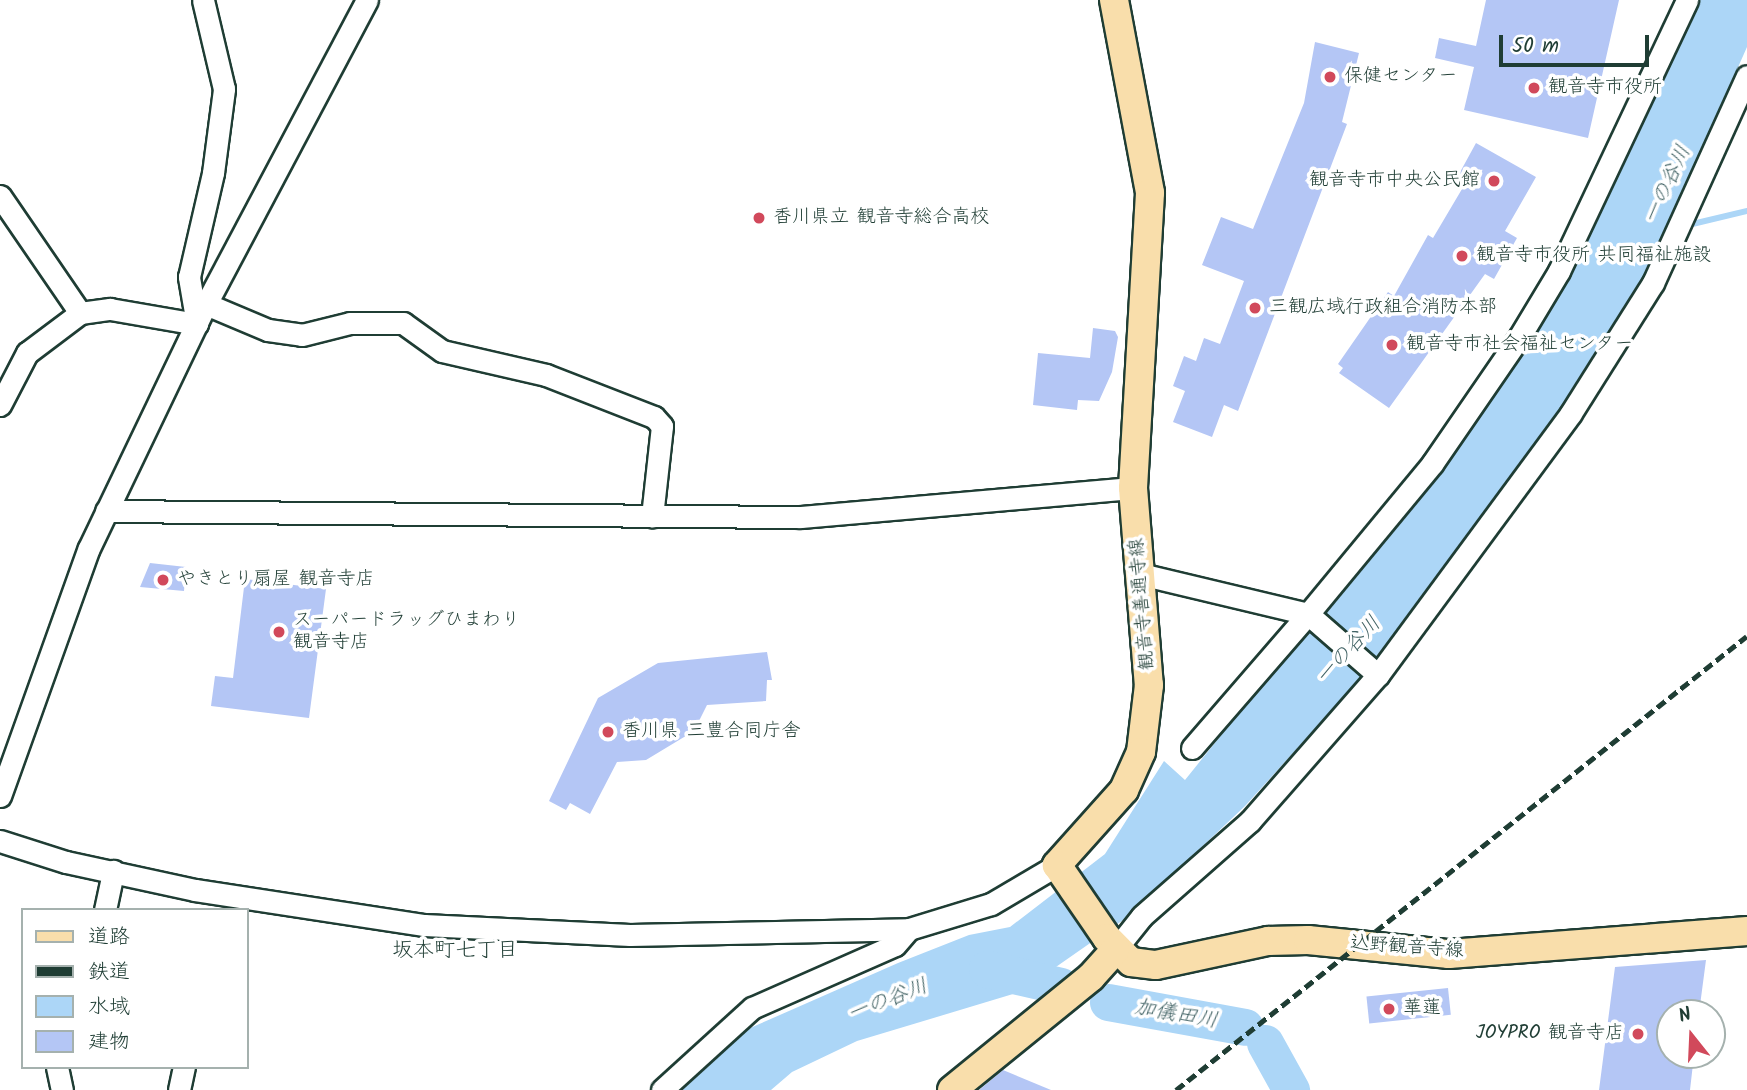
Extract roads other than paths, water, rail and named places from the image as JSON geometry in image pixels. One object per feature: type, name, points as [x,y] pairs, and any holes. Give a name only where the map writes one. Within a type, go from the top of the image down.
[{"type":"main road","name":"観音寺善通寺線","points":[[1062,871],[1124,790],[1141,752],[1149,649],[1133,488],[1150,193],[1139,111],[1114,0]]},
{"type":"main road","points":[[952,1090],[1091,977],[1111,944],[1062,871]]},
{"type":"main road","name":"込野観音寺線","points":[[1111,944],[1131,962],[1156,965],[1268,941],[1308,940],[1448,954],[1747,931]]},
{"type":"street","points":[[197,324],[189,277],[213,173],[224,89],[203,0]]},
{"type":"street","points":[[0,796],[106,512],[206,304],[367,0]]},
{"type":"street","points":[[1192,748],[1308,614],[1432,464],[1520,336],[1559,271],[1687,0]]},
{"type":"street","points":[[1111,944],[1250,821],[1378,676],[1571,413],[1653,283],[1747,76]]},
{"type":"street","points":[[0,196],[80,313]]},
{"type":"street","points":[[206,304],[268,330],[302,335],[350,323],[403,323],[442,351],[546,375],[654,417],[662,426],[652,516]]},
{"type":"street","points":[[0,405],[27,353],[80,313],[110,309],[197,324]]},
{"type":"street","points":[[106,512],[814,516],[1133,488]]},
{"type":"street","points":[[1140,574],[1308,614],[1378,676]]},
{"type":"street","points":[[0,841],[223,902],[424,925],[513,932],[644,935],[909,929],[991,904],[1062,871]]},
{"type":"street","points":[[105,908],[113,871]]},
{"type":"street","points":[[662,1090],[752,1008],[895,945],[909,929]]},
{"type":"street","points":[[57,1069],[62,1090]]},
{"type":"street","points":[[179,1090],[184,1069]]},
{"type":"water","name":"一の谷川","points":[[1693,0],[1747,0],[1747,47],[1633,304],[1503,498],[1360,679],[1245,806],[1129,916],[1020,992],[857,1041],[792,1072],[771,1090],[682,1090],[748,1029],[969,935],[1010,927],[1105,854],[1164,761],[1185,780],[1317,616],[1557,288],[1665,71]]},
{"type":"waterway","points":[[1684,226],[1747,211]]},
{"type":"waterway","name":"加儀田川","points":[[987,969],[1061,986]]},
{"type":"waterway","name":"加儀田川","points":[[1108,1002],[1245,1027]]},
{"type":"waterway","name":"加儀田川","points":[[1265,1043],[1291,1090]]},
{"type":"railway","points":[[1176,1090],[1747,636]]},
{"type":"place","name":"保健センター","points":[[1330,77]]},
{"type":"place","name":"観音寺市役所","points":[[1534,88]]},
{"type":"place","name":"観音寺市中央公民館","points":[[1494,181]]},
{"type":"place","name":"香川県立 観音寺総合高校","points":[[759,218]]},
{"type":"place","name":"観音寺市役所 共同福祉施設","points":[[1462,256]]},
{"type":"place","name":"三観広域行政組合消防本部","points":[[1255,308]]},
{"type":"place","name":"観音寺市社会福祉センター","points":[[1392,345]]},
{"type":"place","name":"やきとり扇屋 観音寺店","points":[[163,580]]},
{"type":"place","name":"スーパードラッグひまわり 観音寺店","points":[[279,632]]},
{"type":"place","name":"香川県 三豊合同庁舎","points":[[608,732]]},
{"type":"place","name":"華蓮","points":[[1389,1009]]},
{"type":"place","name":"JOYPRO 観音寺店","points":[[1638,1034]]},
{"type":"district","name":"坂本町七丁目","points":[[455,951]]}]
